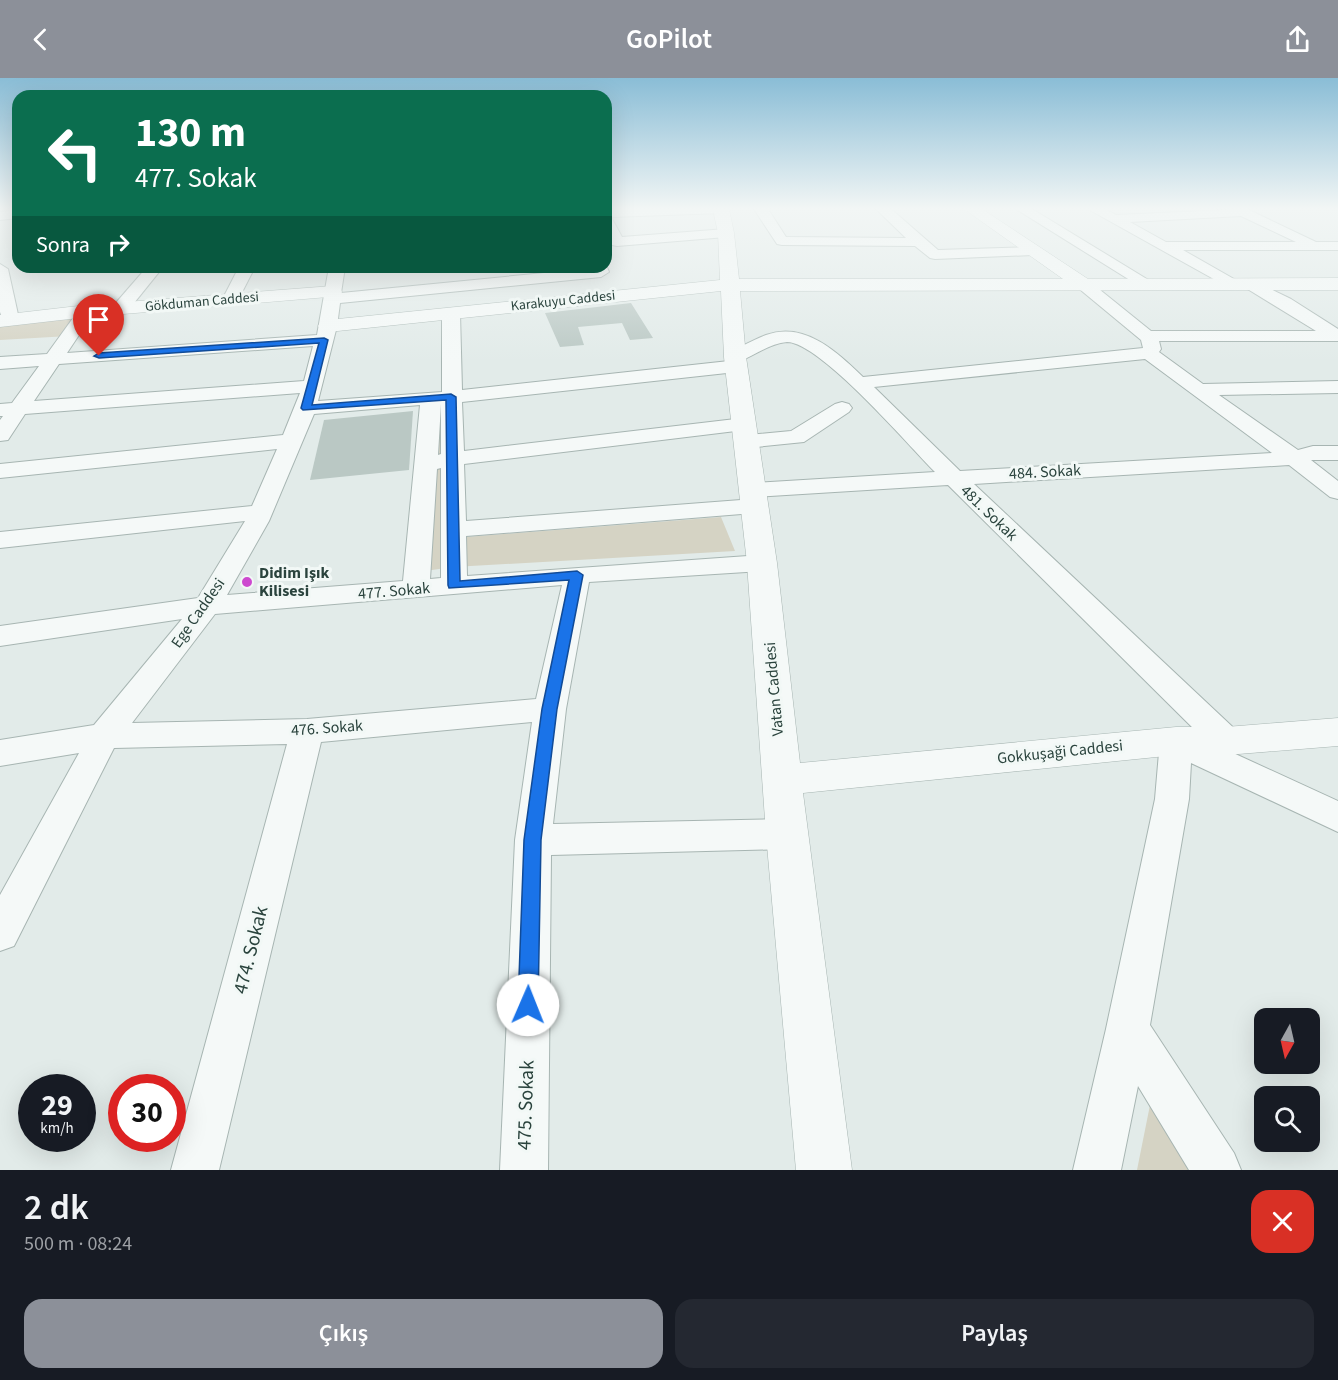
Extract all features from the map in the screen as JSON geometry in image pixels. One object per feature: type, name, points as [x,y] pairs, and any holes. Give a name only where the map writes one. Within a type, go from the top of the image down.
[{"type":"street","name":"Vatan Caddesi","points":[[726,260],[735,362],[762,563],[787,834],[824,1170]]},
{"type":"street","points":[[1047,260],[1083,284],[1148,347],[1197,390],[1295,458],[1338,492]]},
{"type":"street","points":[[1107,260],[1147,284]]},
{"type":"street","points":[[1192,260],[1286,303],[1338,336]]},
{"type":"street","points":[[1,272],[5,320]]},
{"type":"street","points":[[120,309],[150,273]]},
{"type":"street","points":[[230,300],[244,273]]},
{"type":"street","points":[[334,286],[538,273]]},
{"type":"street","points":[[1057,284],[1141,350],[1148,347]]},
{"type":"street","name":"Karakuyu Caddesi","points":[[326,333],[451,313],[728,285],[1338,284]]},
{"type":"street","name":"Gökduman Caddesi","points":[[5,320],[230,300],[334,286]]},
{"type":"street","name":"Ege Caddesi","points":[[5,914],[104,736],[207,606],[261,512],[309,397],[326,333],[334,286]]},
{"type":"street","points":[[0,435],[10,409],[54,359],[87,311]]},
{"type":"street","points":[[416,589],[426,464],[441,397],[451,313]]},
{"type":"street","points":[[0,363],[326,333]]},
{"type":"street","points":[[859,382],[1148,347],[1338,336]]},
{"type":"street","name":"481. Sokak","points":[[10,409],[309,397],[441,397],[735,362],[773,339],[788,337],[805,340],[832,357],[859,382],[953,477],[1226,741]]},
{"type":"street","points":[[1197,390],[1338,387]]},
{"type":"street","points":[[441,397],[452,459],[454,585]]},
{"type":"street","points":[[426,464],[452,459],[745,433],[796,437],[842,408]]},
{"type":"street","points":[[0,471],[291,441]]},
{"type":"street","name":"484. Sokak","points":[[453,530],[953,477],[1295,458],[1312,453],[1338,453]]},
{"type":"street","points":[[0,540],[261,512]]},
{"type":"street","name":"477. Sokak","points":[[0,636],[207,606],[577,575],[762,563]]},
{"type":"street","name":"475. Sokak","points":[[524,1170],[532,840],[550,709],[577,575]]},
{"type":"street","name":"476. Sokak","points":[[0,753],[104,736],[307,731],[550,709]]},
{"type":"street","name":"474. Sokak","points":[[195,1170],[307,731]]},
{"type":"street","name":"Gokkuşaği Caddesi","points":[[782,780],[1176,741],[1226,741],[1338,732]]},
{"type":"street","points":[[1097,1170],[1128,1029],[1172,799],[1176,741],[1338,817]]},
{"type":"street","points":[[532,840],[787,834]]},
{"type":"street","points":[[1128,1029],[1217,1170]]},
{"type":"shaded area","points":[[87,311],[69,336],[0,340],[0,320]]},
{"type":"shaded area","points":[[451,397],[453,538],[721,517],[735,551],[453,567],[418,572],[431,398]]},
{"type":"shaded area","points":[[1150,1105],[1169,1111],[1203,1170],[1137,1170]]},
{"type":"building","points":[[631,303],[653,338],[630,340],[622,323],[578,327],[584,345],[560,347],[545,313]]},
{"type":"building","points":[[413,411],[409,470],[310,480],[324,420]]},
{"type":"place","name":"Didim Işık Kilisesi","points":[[247,582]]},
{"type":"route","points":[[99,356],[324,340],[306,408],[451,397],[454,585],[577,575],[550,709],[532,840],[528,1005]]}]
